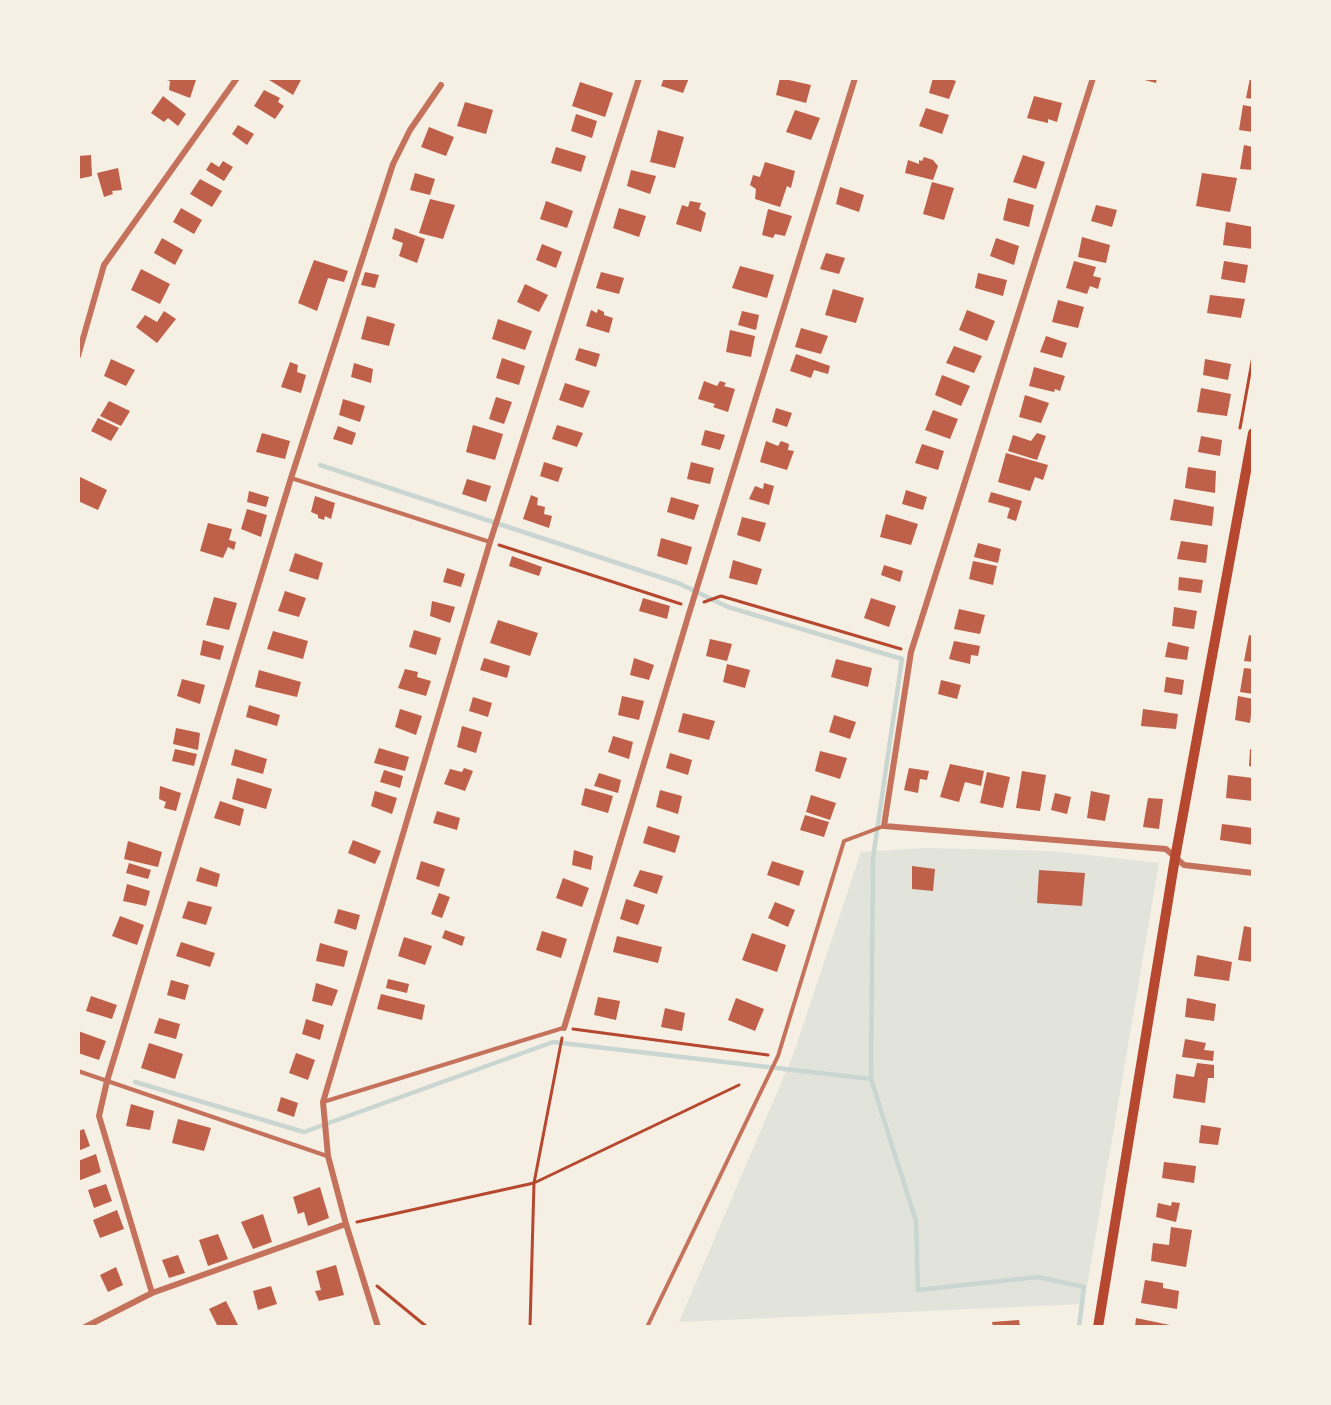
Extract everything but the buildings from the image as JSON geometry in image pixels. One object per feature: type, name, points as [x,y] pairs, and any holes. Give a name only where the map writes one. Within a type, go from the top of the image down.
[{"type":"main road","points":[[1098,1327],[1175,858],[1253,433]]},
{"type":"street","points":[[78,356],[104,265],[237,78]]},
{"type":"street","points":[[378,1327],[346,1224],[328,1156],[323,1102],[490,542],[639,78]]},
{"type":"street","points":[[564,1028],[855,78]]},
{"type":"street","points":[[1094,78],[912,652],[884,826],[1166,849],[1184,865],[1253,873]]},
{"type":"street","points":[[152,1293],[99,1116],[107,1081],[291,478],[393,164],[410,130],[441,85]]},
{"type":"street","points":[[85,1327],[152,1293],[346,1224]]},
{"type":"street","points":[[102,1318],[103,1327]]},
{"type":"lane","points":[[291,478],[490,542]]},
{"type":"lane","points":[[647,1327],[778,1056],[844,841],[884,826]]},
{"type":"lane","points":[[323,1102],[564,1028]]},
{"type":"lane","points":[[78,1071],[328,1156]]},
{"type":"path","points":[[530,1327],[534,1182],[564,1028],[778,1056]]},
{"type":"path","points":[[346,1224],[534,1182],[740,1085]]},
{"type":"path","points":[[362,1274],[427,1327]]},
{"type":"shaded area","points":[[927,848],[1053,851],[1159,863],[1084,1304],[679,1322],[793,1055],[861,852]]},
{"type":"waterway","points":[[320,465],[678,583],[728,607],[902,659],[873,858],[871,1079]]},
{"type":"waterway","points":[[135,1082],[304,1132],[553,1042],[871,1079],[916,1221],[918,1290],[1038,1277],[1084,1287],[1079,1327]]}]
